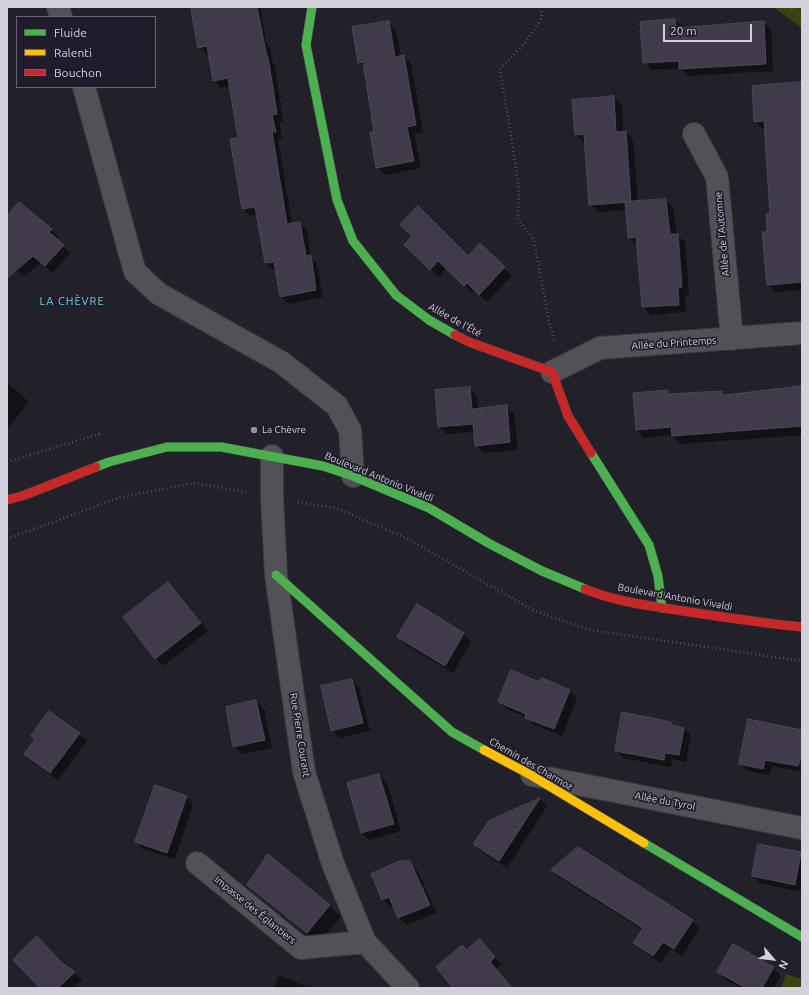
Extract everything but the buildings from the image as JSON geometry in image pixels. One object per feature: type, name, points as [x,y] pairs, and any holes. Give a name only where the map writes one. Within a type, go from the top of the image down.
[{"type":"street","name":"Allée de l'Été","points":[[312,7],[306,45],[337,200],[353,241],[396,294],[429,320],[469,342],[557,370]]},
{"type":"street","points":[[84,88],[135,272],[159,294],[281,362],[337,406],[350,430],[353,476]]},
{"type":"street","name":"Allée de l'Automne","points":[[694,134],[717,177],[732,339]]},
{"type":"street","name":"Allée du Printemps","points":[[557,370],[600,348],[802,333]]},
{"type":"street","points":[[557,370],[568,416],[649,545],[658,576],[662,608]]},
{"type":"street","name":"Boulevard Antonio Vivaldi","points":[[7,500],[25,495],[109,462],[167,447],[221,447],[323,466],[353,476],[429,508],[490,544],[542,571],[602,596],[662,608],[753,622],[802,627]]},
{"type":"street","name":"Rue Pierre Courant","points":[[272,456],[272,497],[276,575],[304,772],[333,864],[365,942],[408,988]]},
{"type":"street","name":"Chemin des Charmoz","points":[[276,575],[452,732],[529,774],[802,937]]},
{"type":"street","name":"Allée du Tyrol","points":[[529,774],[802,828]]},
{"type":"street","name":"Impasse des Églantiers","points":[[197,863],[301,948],[365,942]]},
{"type":"path","points":[[542,7],[541,19],[527,41],[500,69],[519,189],[518,219],[534,240],[557,370]]},
{"type":"path","points":[[788,7],[802,17]]},
{"type":"path","points":[[7,462],[99,434],[109,462]]},
{"type":"path","points":[[7,539],[118,498],[194,483],[336,508],[408,539],[535,611],[590,630],[802,661]]},
{"type":"green space","points":[[773,7],[802,7],[802,28]]},
{"type":"green space","points":[[786,974],[802,979],[802,988],[781,988]]},
{"type":"traffic: fast","points":[[312,7],[306,45],[337,200],[353,241],[396,295],[429,320],[455,335]]},
{"type":"traffic: fast","points":[[96,467],[109,462],[167,447],[221,447],[323,466],[353,476],[429,508],[490,544],[542,571],[585,589]]},
{"type":"traffic: fast","points":[[591,453],[649,545],[658,576],[662,608]]},
{"type":"traffic: fast","points":[[276,575],[452,732],[484,750]]},
{"type":"traffic: fast","points":[[644,843],[802,937]]},
{"type":"traffic: slow","points":[[484,750],[529,774],[644,843]]},
{"type":"traffic: jam","points":[[455,335],[469,342],[552,372],[568,416],[591,453]]},
{"type":"traffic: jam","points":[[7,500],[25,495],[96,467]]},
{"type":"traffic: jam","points":[[585,589],[609,597],[646,605],[742,620],[802,627]]},
{"type":"place","name":"La Chèvre","points":[[254,430]]},
{"type":"district","name":"LA CHÈVRE","points":[[72,301]]}]
